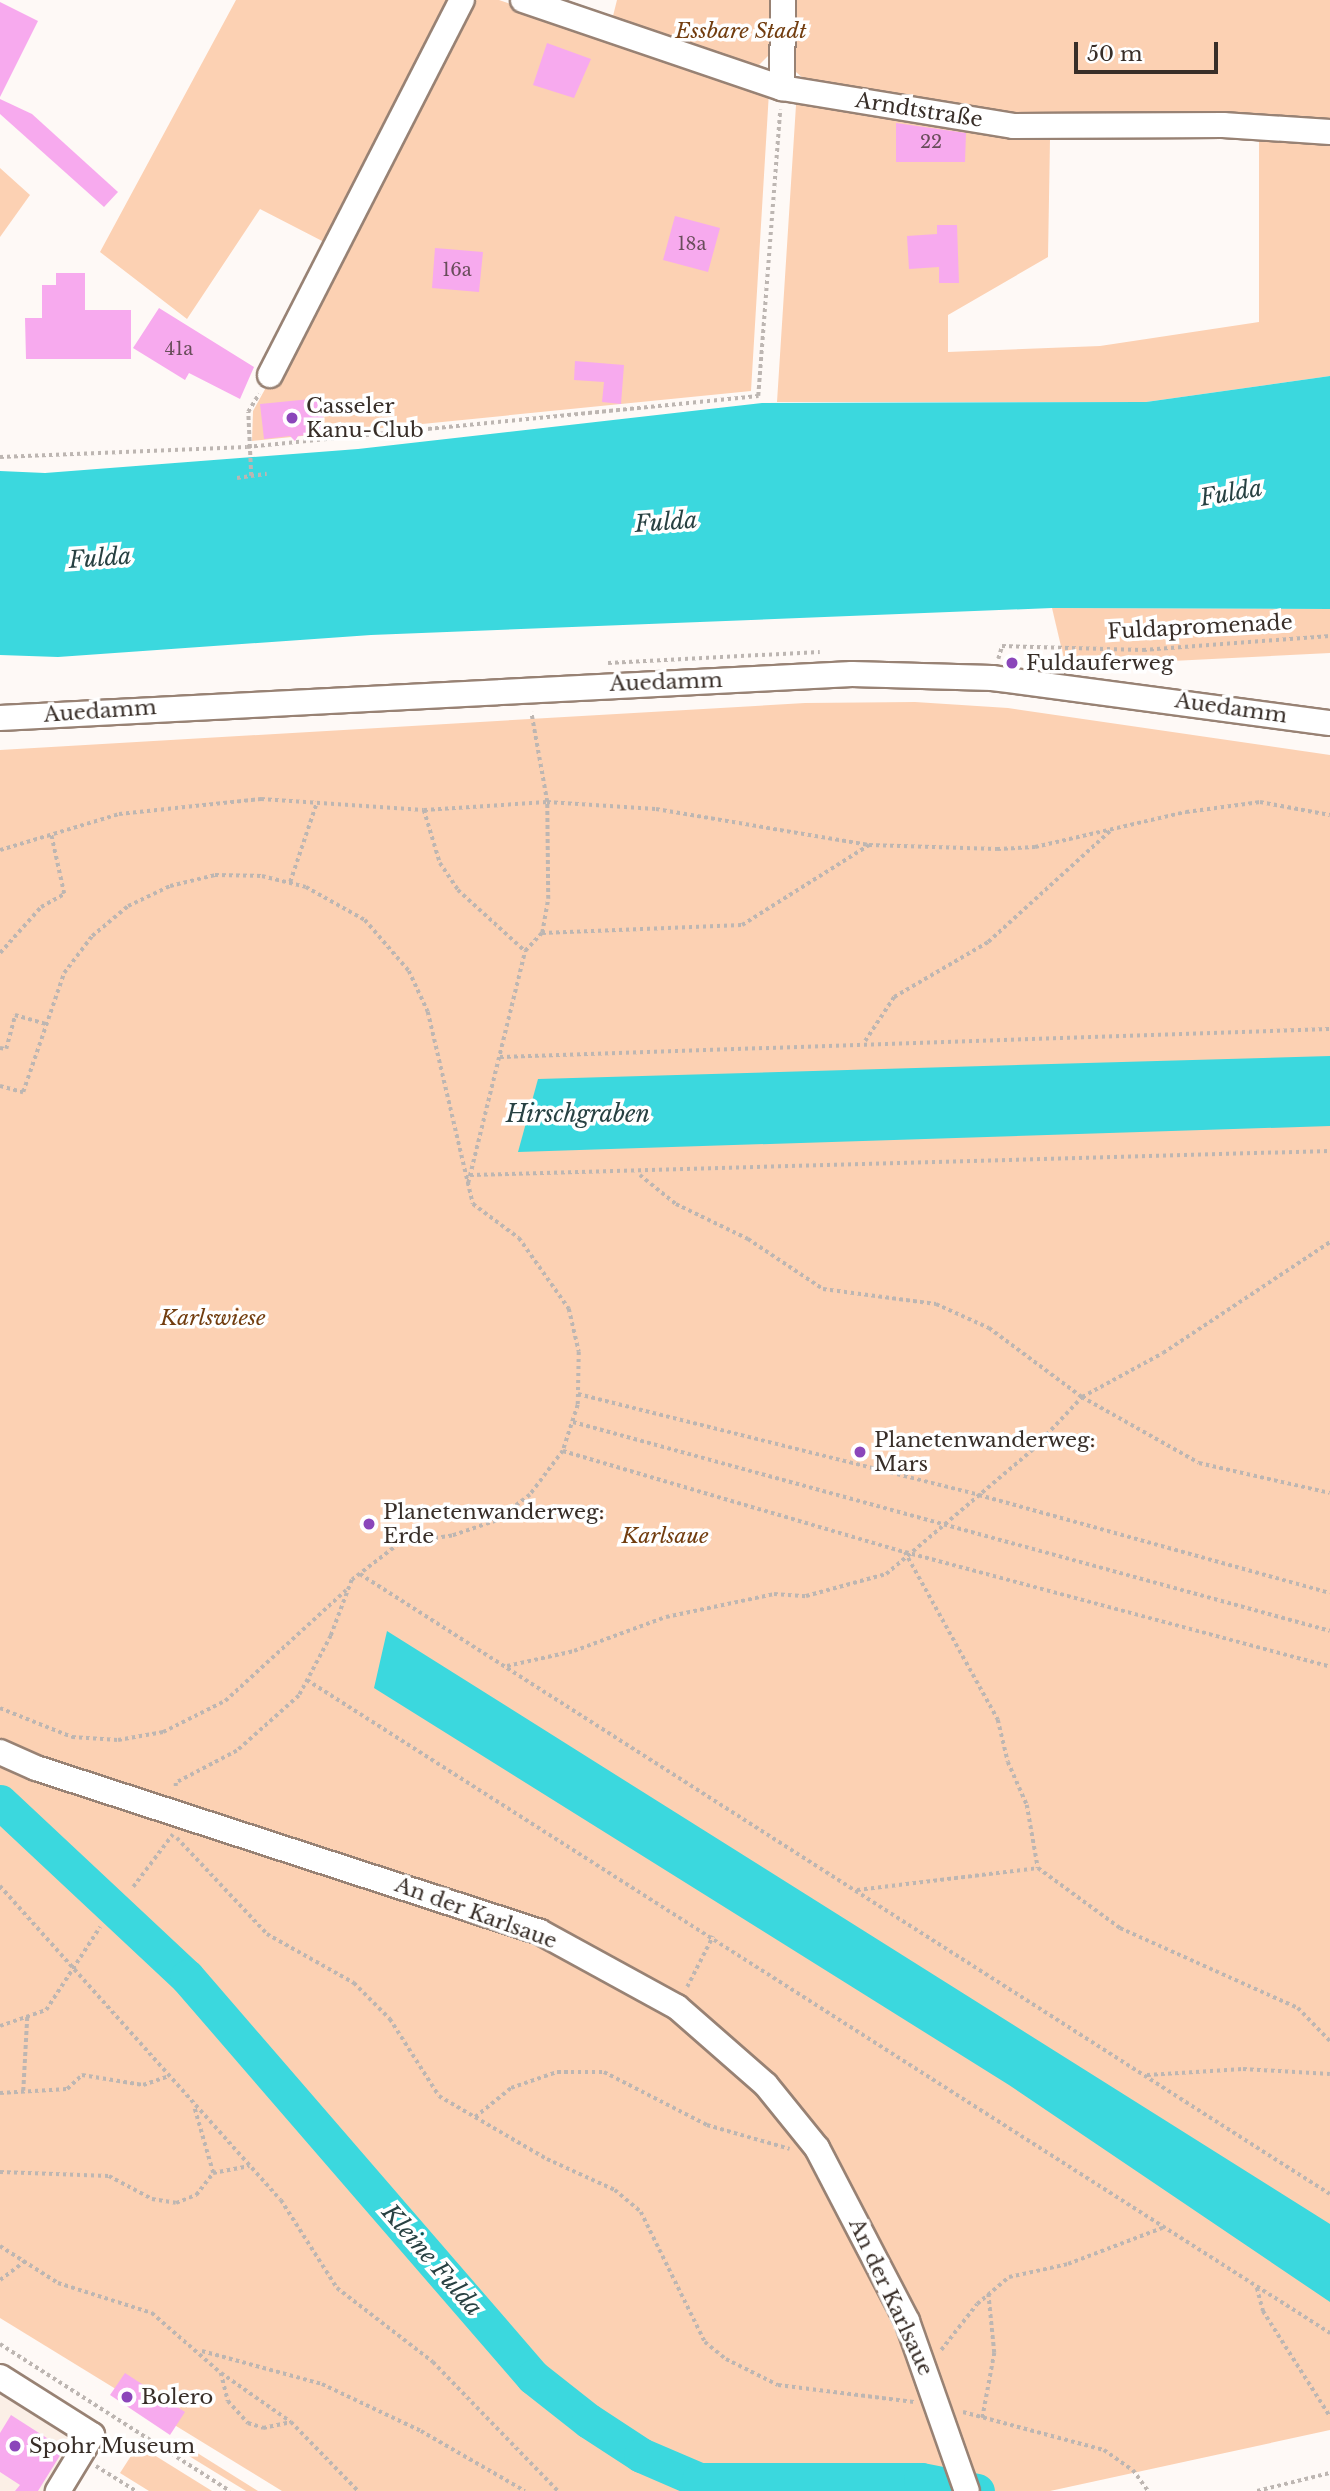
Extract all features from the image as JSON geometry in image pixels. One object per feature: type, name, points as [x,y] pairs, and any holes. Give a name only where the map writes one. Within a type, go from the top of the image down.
[{"type":"street","points":[[270,375],[462,0]]},
{"type":"street","name":"Arndtstraße","points":[[523,0],[782,88],[1013,126],[1223,125],[1330,132]]},
{"type":"street","points":[[782,88],[783,0]]},
{"type":"street","name":"Auedamm","points":[[0,718],[527,688],[852,674],[992,678],[1330,723]]},
{"type":"street","name":"An der Karlsaue","points":[[0,1752],[175,1823],[540,1932],[677,2007],[766,2085],[817,2148],[926,2367],[967,2491]]},
{"type":"street","points":[[2,2384],[92,2435],[58,2491]]},
{"type":"path","points":[[0,457],[247,447],[758,396],[782,88]]},
{"type":"path","points":[[251,476],[247,447],[248,412],[270,375]]},
{"type":"path","points":[[237,478],[267,474]]},
{"type":"path","name":"Fuldapromenade","points":[[997,661],[1002,646],[1143,650],[1330,636]]},
{"type":"path","points":[[468,1185],[525,951],[542,933],[548,899],[547,802],[527,688]]},
{"type":"path","points":[[0,850],[118,814],[197,801],[317,802],[424,810],[547,802],[656,809],[869,845],[1035,847],[1112,829],[1260,802],[1330,815]]},
{"type":"path","points":[[290,881],[317,802]]},
{"type":"path","points":[[424,810],[440,863],[458,890],[525,951]]},
{"type":"path","points":[[865,1043],[894,997],[988,942],[1112,829]]},
{"type":"path","points":[[0,953],[41,907],[64,894],[51,835]]},
{"type":"path","points":[[542,933],[742,925],[869,845]]},
{"type":"path","points":[[0,1086],[23,1093],[53,994],[77,953],[128,906],[170,886],[215,875],[290,881],[327,896],[365,920],[409,971],[428,1012],[473,1204],[519,1238],[569,1309],[579,1352],[578,1394],[564,1451],[530,1495],[496,1521],[452,1536],[399,1544],[360,1574],[225,1701],[163,1732],[118,1740],[72,1737],[0,1708]]},
{"type":"path","points":[[0,1048],[6,1049],[15,1015],[46,1024]]},
{"type":"path","points":[[500,1056],[1330,1029]]},
{"type":"path","points":[[470,1175],[638,1173],[1330,1151]]},
{"type":"path","points":[[638,1173],[676,1204],[748,1239],[823,1289],[936,1304],[989,1328],[1082,1397],[1199,1463],[1330,1493]]},
{"type":"path","points":[[507,1666],[742,1599],[839,1589],[886,1574],[905,1552],[979,1495],[1082,1397],[1163,1353],[1330,1242]]},
{"type":"path","points":[[578,1394],[979,1495],[1330,1593]]},
{"type":"path","points":[[573,1422],[941,1526],[1330,1631]]},
{"type":"path","points":[[564,1451],[905,1552],[1330,1667]]},
{"type":"path","points":[[905,1552],[998,1720],[1008,1762],[1027,1805],[1038,1868]]},
{"type":"path","points":[[360,1574],[1330,2194]]},
{"type":"path","points":[[176,1783],[237,1751],[299,1696],[349,1587]]},
{"type":"path","points":[[307,1680],[713,1936],[1162,2228],[1330,2333]]},
{"type":"path","points":[[133,1886],[175,1823],[267,1934],[354,1983],[390,2019],[439,2096],[615,2190],[641,2212],[655,2233],[705,2342],[726,2359],[778,2385],[851,2398],[938,2404],[1104,2450],[1133,2470],[1149,2491]]},
{"type":"path","points":[[857,1890],[1038,1868],[1120,1928],[1298,2008],[1330,2041]]},
{"type":"path","points":[[0,1886],[77,1967],[193,2105],[281,2200],[337,2288],[433,2362],[558,2491]]},
{"type":"path","points":[[0,2026],[46,2010],[77,1967],[100,1927]]},
{"type":"path","points":[[677,2007],[713,1936]]},
{"type":"path","points":[[23,2091],[27,2017]]},
{"type":"path","points":[[1146,2075],[1243,2070],[1330,2074]]},
{"type":"path","points":[[475,2117],[512,2088],[546,2076],[604,2072],[707,2125],[790,2149],[817,2148]]},
{"type":"path","points":[[0,2093],[67,2089],[82,2075],[143,2085],[169,2076]]},
{"type":"path","points":[[193,2105],[213,2173]]},
{"type":"path","points":[[0,2172],[109,2176],[152,2199],[176,2203],[196,2196],[213,2173],[250,2166]]},
{"type":"path","points":[[926,2367],[988,2293],[1009,2277],[1068,2264],[1162,2228]]},
{"type":"path","points":[[0,2246],[27,2260],[58,2283],[152,2313],[200,2351],[221,2373],[291,2422],[358,2491]]},
{"type":"path","points":[[0,2280],[27,2260]]},
{"type":"path","points":[[1257,2286],[1263,2311],[1330,2416]]},
{"type":"path","points":[[982,2418],[994,2353],[988,2293]]},
{"type":"path","points":[[0,2344],[230,2491]]},
{"type":"path","points":[[200,2351],[322,2384],[421,2431],[525,2491]]},
{"type":"path","points":[[221,2373],[229,2401],[248,2423],[263,2428],[291,2422]]},
{"type":"path","points":[[79,2456],[136,2491]]},
{"type":"path","points":[[1257,2491],[1330,2473]]},
{"type":"shaded area","points":[[0,2390],[92,2435],[58,2491],[0,2491]]},
{"type":"green space","points":[[236,0],[499,0],[769,92],[751,391],[252,441],[253,411],[420,107],[328,244],[260,209],[187,319],[100,252]]},
{"type":"green space","name":"Essbare Stadt","points":[[617,0],[776,0],[772,52],[759,65],[730,61],[612,20]]},
{"type":"green space","points":[[789,0],[1330,0],[1330,376],[1146,402],[777,402],[796,105],[803,78],[789,66]],"holes":[[[1259,138],[1259,322],[1100,346],[948,352],[948,315],[1048,257],[1050,139]]]},
{"type":"green space","points":[[0,168],[30,195],[0,237]]},
{"type":"green space","points":[[1052,608],[1330,609],[1330,653],[1152,662],[1064,659]]},
{"type":"green space","name":"Karlsaue","points":[[915,702],[1008,708],[1330,755],[1330,2430],[1050,2491],[282,2491],[0,2318],[0,750],[805,703]]},
{"type":"green space","points":[[175,2439],[258,2491],[246,2491],[171,2445]]},
{"type":"green space","points":[[138,2445],[212,2491],[149,2491],[120,2473]]},
{"type":"water","name":"Fulda","points":[[1330,376],[1330,609],[1052,608],[371,635],[58,657],[0,655],[0,471],[45,473],[358,449],[762,403],[1146,402]]},
{"type":"water","name":"Hirschgraben","points":[[1330,1056],[1330,1126],[518,1152],[538,1079]]},
{"type":"water","points":[[387,1631],[1330,2224],[1330,2302],[1009,2085],[374,1688]]},
{"type":"building","points":[[0,2],[38,21],[0,97]]},
{"type":"building","points":[[547,43],[591,59],[574,98],[533,85]]},
{"type":"building","points":[[0,99],[32,114],[118,192],[104,207],[0,114]]},
{"type":"building","points":[[896,123],[966,133],[965,162],[896,162]]},
{"type":"building","points":[[675,216],[720,228],[708,272],[663,260]]},
{"type":"building","points":[[937,225],[957,225],[959,283],[939,283],[939,267],[909,269],[907,236],[937,234]]},
{"type":"building","points":[[435,248],[483,252],[479,292],[432,288]]},
{"type":"building","points":[[56,273],[85,273],[85,310],[131,310],[131,359],[26,359],[25,318],[42,318],[42,285],[56,285]]},
{"type":"building","points":[[159,308],[254,367],[240,399],[189,373],[185,380],[133,348]]},
{"type":"building","points":[[575,361],[624,365],[621,404],[602,402],[604,382],[574,380]]},
{"type":"building","name":"Casseler Kanu-Club","points":[[321,398],[325,433],[298,436],[295,441],[290,436],[264,439],[260,404]]},
{"type":"building","points":[[125,2373],[185,2412],[170,2435],[110,2395]]},
{"type":"building","points":[[11,2415],[64,2449],[38,2491],[15,2491],[20,2485],[0,2472],[0,2433]]},
{"type":"waterway","name":"Kleine Fulda","points":[[0,1802],[187,1977],[533,2377],[589,2421],[641,2455],[699,2480],[921,2480],[977,2491]]},
{"type":"place","name":"Casseler Kanu-Club","points":[[292,418]]},
{"type":"place","name":"Fuldauferweg","points":[[1012,663]]},
{"type":"place","name":"Planetenwanderweg: Mars","points":[[860,1452]]},
{"type":"place","name":"Planetenwanderweg: Erde","points":[[369,1524]]},
{"type":"place","name":"Bolero","points":[[127,2397]]},
{"type":"place","name":"Spohr Museum","points":[[15,2446]]},
{"type":"park label","name":"Karlswiese","points":[[213,1318]]}]
